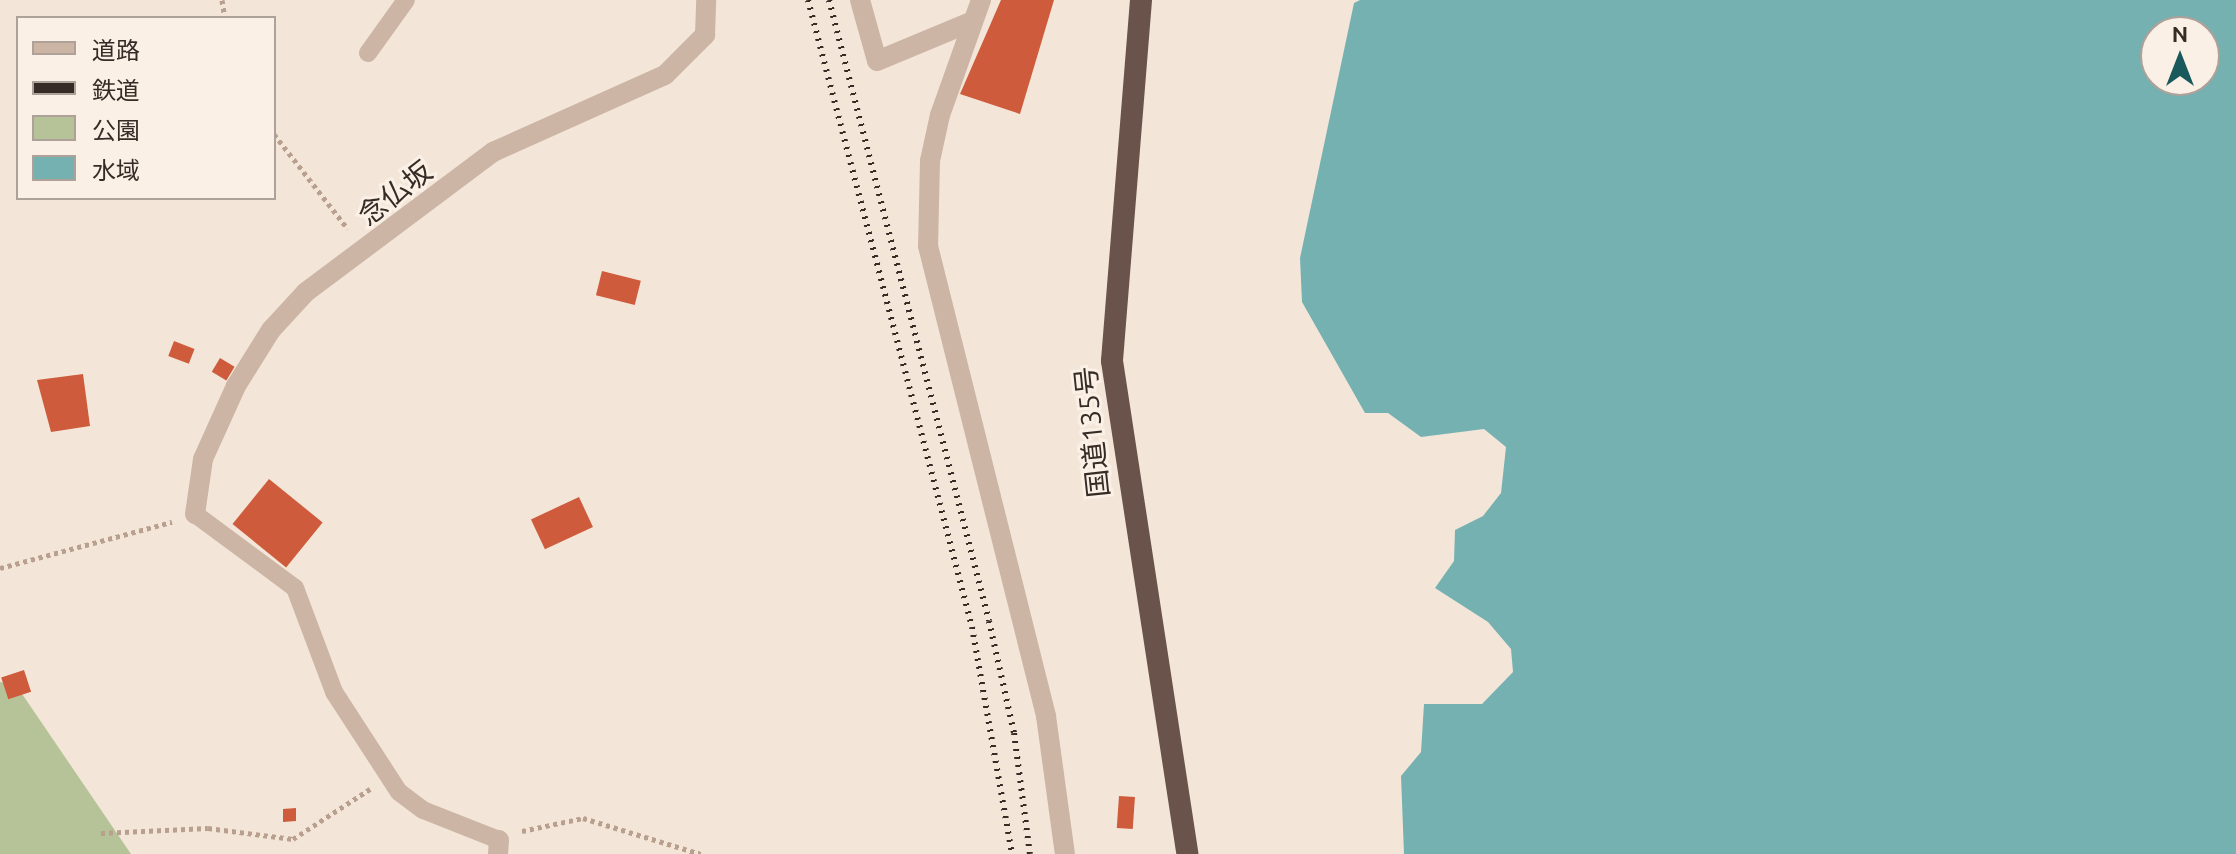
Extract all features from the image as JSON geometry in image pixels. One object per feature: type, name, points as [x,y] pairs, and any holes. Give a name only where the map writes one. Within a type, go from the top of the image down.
[{"type":"highway","name":"国道135号","points":[[1141,0],[1112,361],[1187,854]]},
{"type":"street","name":"念仏坂","points":[[195,514],[203,459],[271,330],[306,292],[367,251],[493,152],[665,75],[705,35],[706,0]]},
{"type":"street","points":[[860,0],[877,61],[973,21]]},
{"type":"street","points":[[981,0],[930,161],[928,246],[1046,716],[1065,854]]},
{"type":"lane","points":[[368,53],[406,0]]},
{"type":"lane","points":[[195,514],[295,588],[334,692],[388,777],[423,810],[498,847]]},
{"type":"path","points":[[276,137],[367,251]]},
{"type":"path","points":[[0,568],[195,514]]},
{"type":"path","points":[[101,833],[208,828],[293,839],[388,777]]},
{"type":"path","points":[[498,847],[562,818],[583,818],[701,854]]},
{"type":"green space","points":[[0,682],[16,685],[131,854],[0,854]]},
{"type":"water","points":[[1360,0],[2236,0],[2236,854],[1404,854],[1401,776],[1421,752],[1424,704],[1482,704],[1513,672],[1511,649],[1488,622],[1435,588],[1454,561],[1455,530],[1483,516],[1501,493],[1506,447],[1484,429],[1421,437],[1388,413],[1365,413],[1302,302],[1300,258],[1354,3]]},
{"type":"building","points":[[1001,0],[1054,0],[1020,114],[960,94]]},
{"type":"building","points":[[602,271],[641,281],[635,305],[596,295]]},
{"type":"building","points":[[174,341],[195,349],[189,364],[168,356]]},
{"type":"building","points":[[220,358],[235,367],[226,380],[212,372]]},
{"type":"building","points":[[83,374],[90,426],[51,432],[37,380]]},
{"type":"building","points":[[269,479],[323,522],[286,567],[232,524]]},
{"type":"building","points":[[579,497],[593,527],[545,549],[531,519]]},
{"type":"building","points":[[24,670],[31,692],[8,699],[1,677]]},
{"type":"building","points":[[1119,796],[1135,797],[1133,829],[1117,828]]},
{"type":"building","points":[[296,808],[296,821],[283,822],[283,809]]},
{"type":"railway","points":[[808,0],[972,627],[1012,854]]},
{"type":"railway","points":[[829,0],[989,621],[1014,733],[1030,854]]}]
